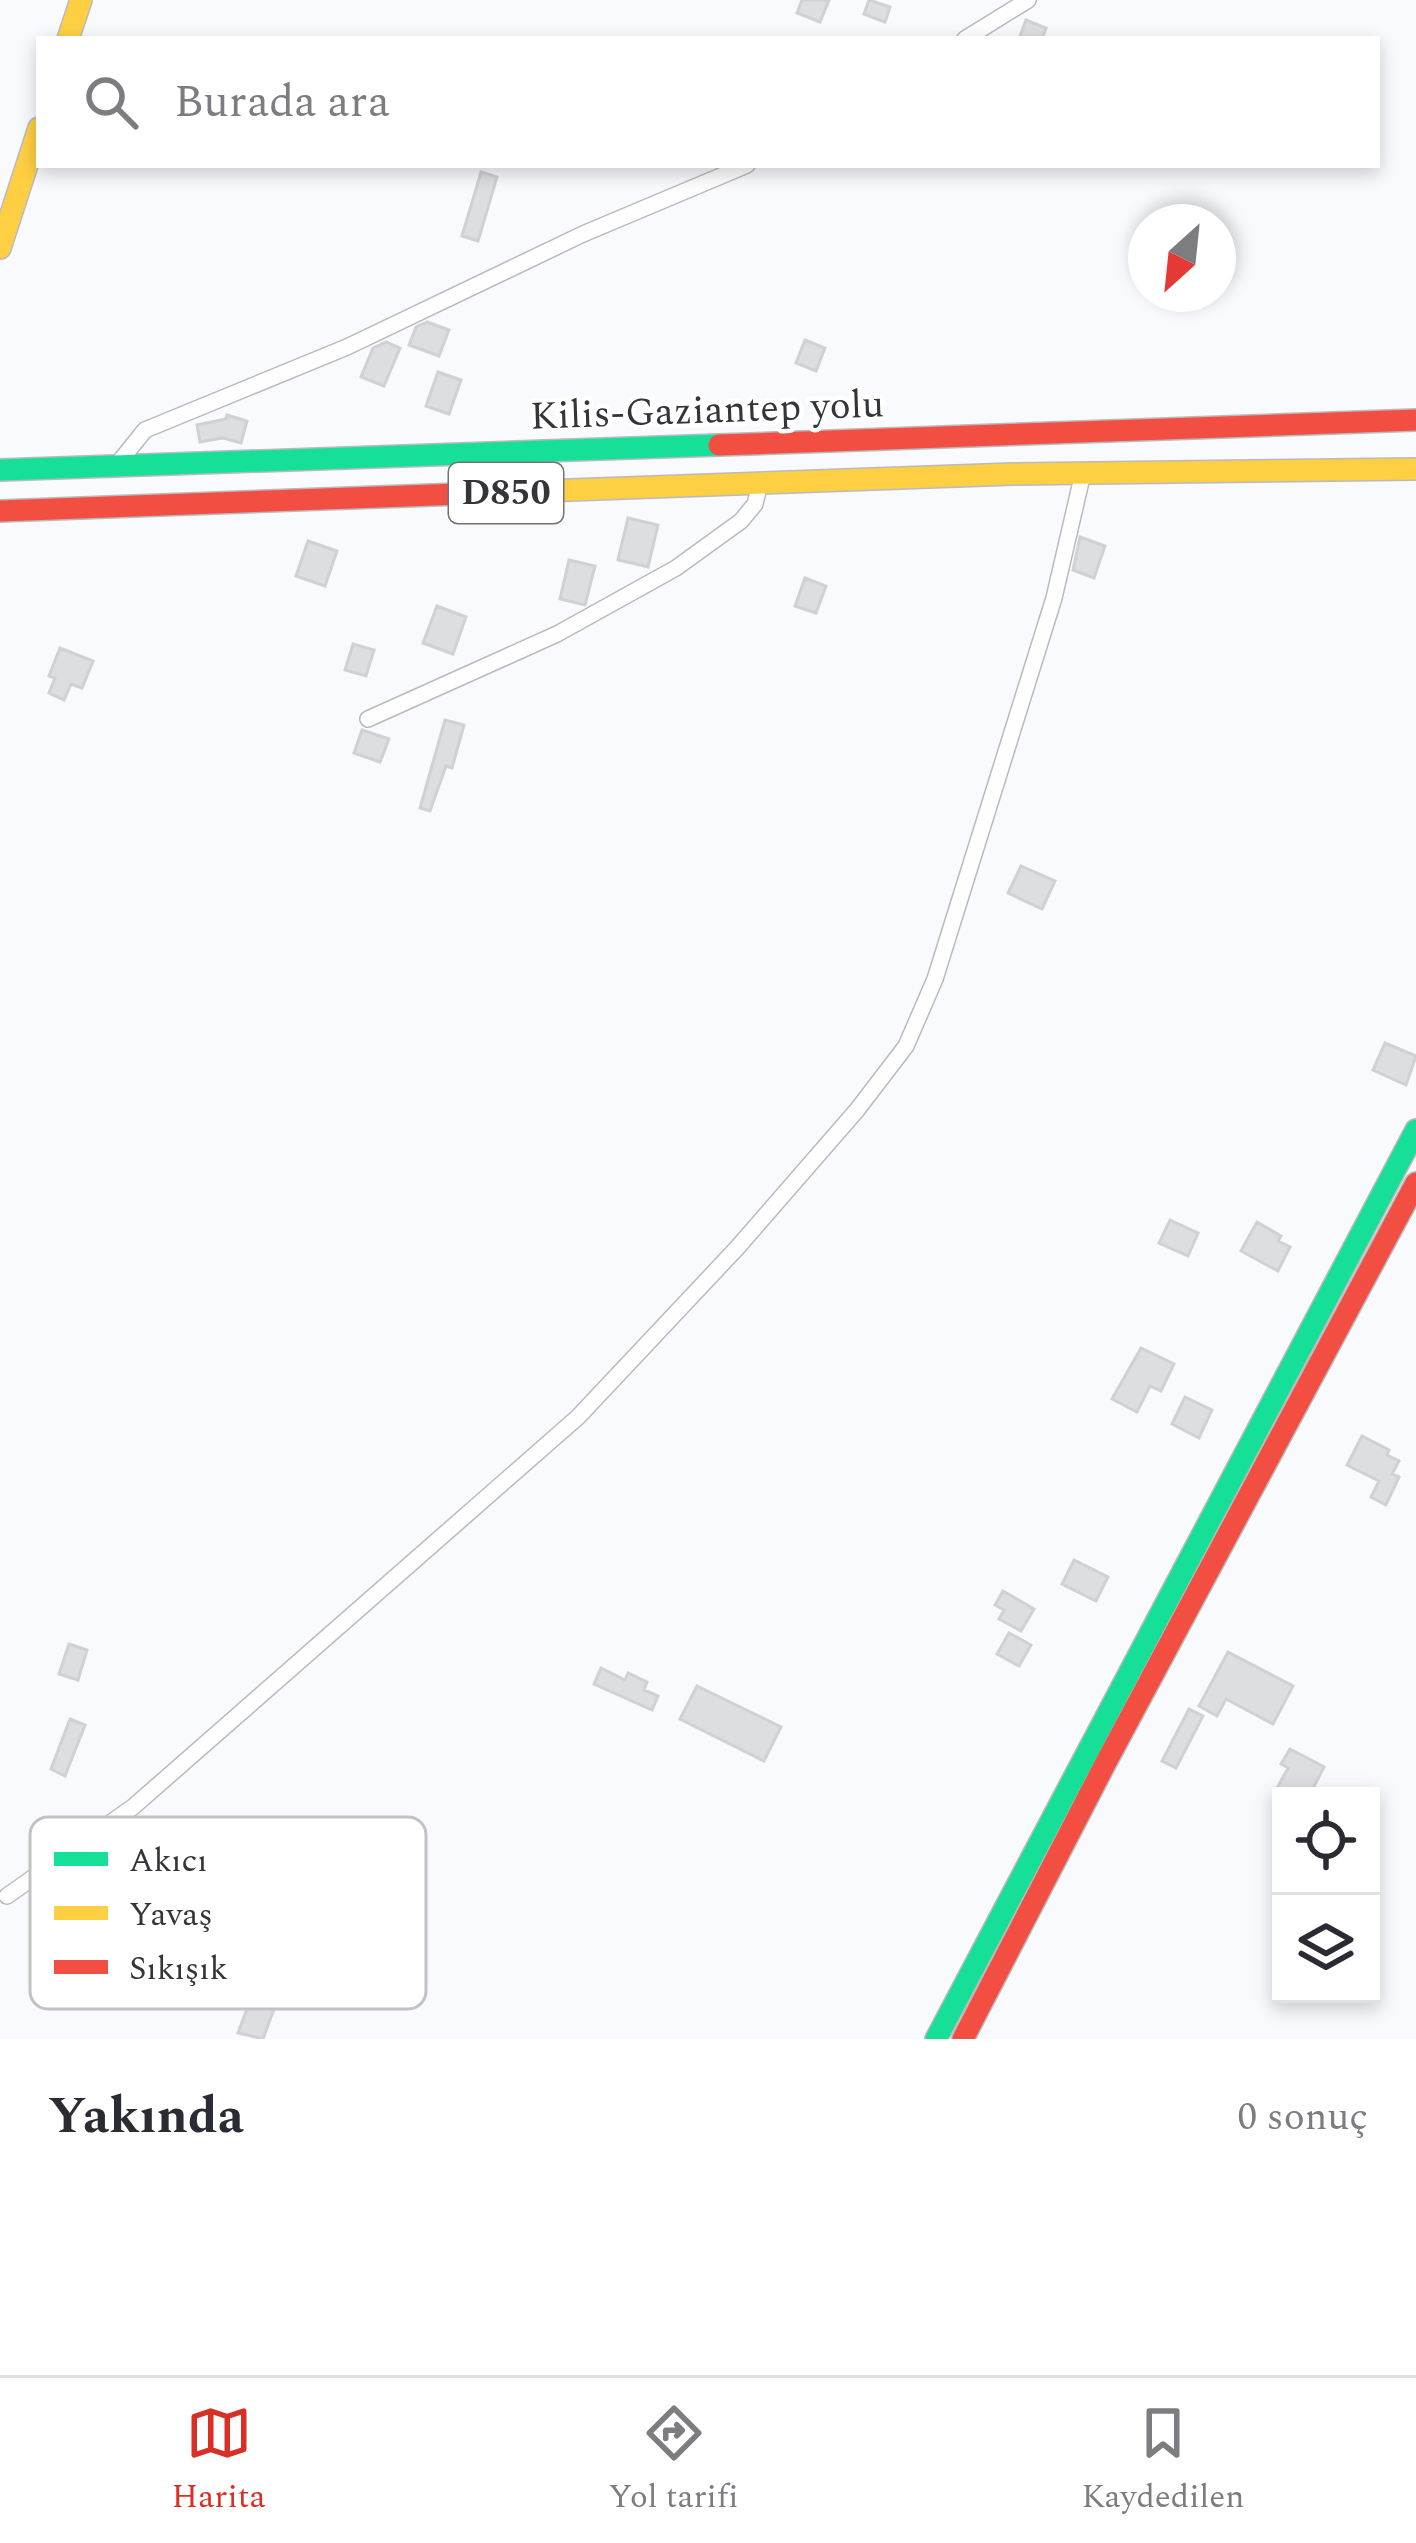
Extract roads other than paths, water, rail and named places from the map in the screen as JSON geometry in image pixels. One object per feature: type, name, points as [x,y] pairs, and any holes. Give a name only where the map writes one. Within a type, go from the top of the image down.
[{"type":"main road","points":[[69,36],[81,0]]},
{"type":"main road","points":[[0,248],[36,137]]},
{"type":"main road","name":"Kilis-Gaziantep yolu","points":[[0,470],[1416,420]]},
{"type":"main road","name":"Kilis-Gaziantep yolu","points":[[0,512],[1083,473],[1416,470]]},
{"type":"main road","points":[[936,2039],[1416,1130]]},
{"type":"main road","points":[[963,2039],[1416,1183]]},
{"type":"street","points":[[970,36],[1028,0]]},
{"type":"street","points":[[116,466],[146,430],[347,347],[583,234],[740,168]]},
{"type":"street","points":[[119,1817],[578,1418],[737,1248],[906,1046],[935,979],[1054,598],[1083,473]]},
{"type":"street","points":[[368,719],[557,634],[676,568],[741,521],[754,504],[760,483]]},
{"type":"street","points":[[7,1896],[30,1880]]}]
